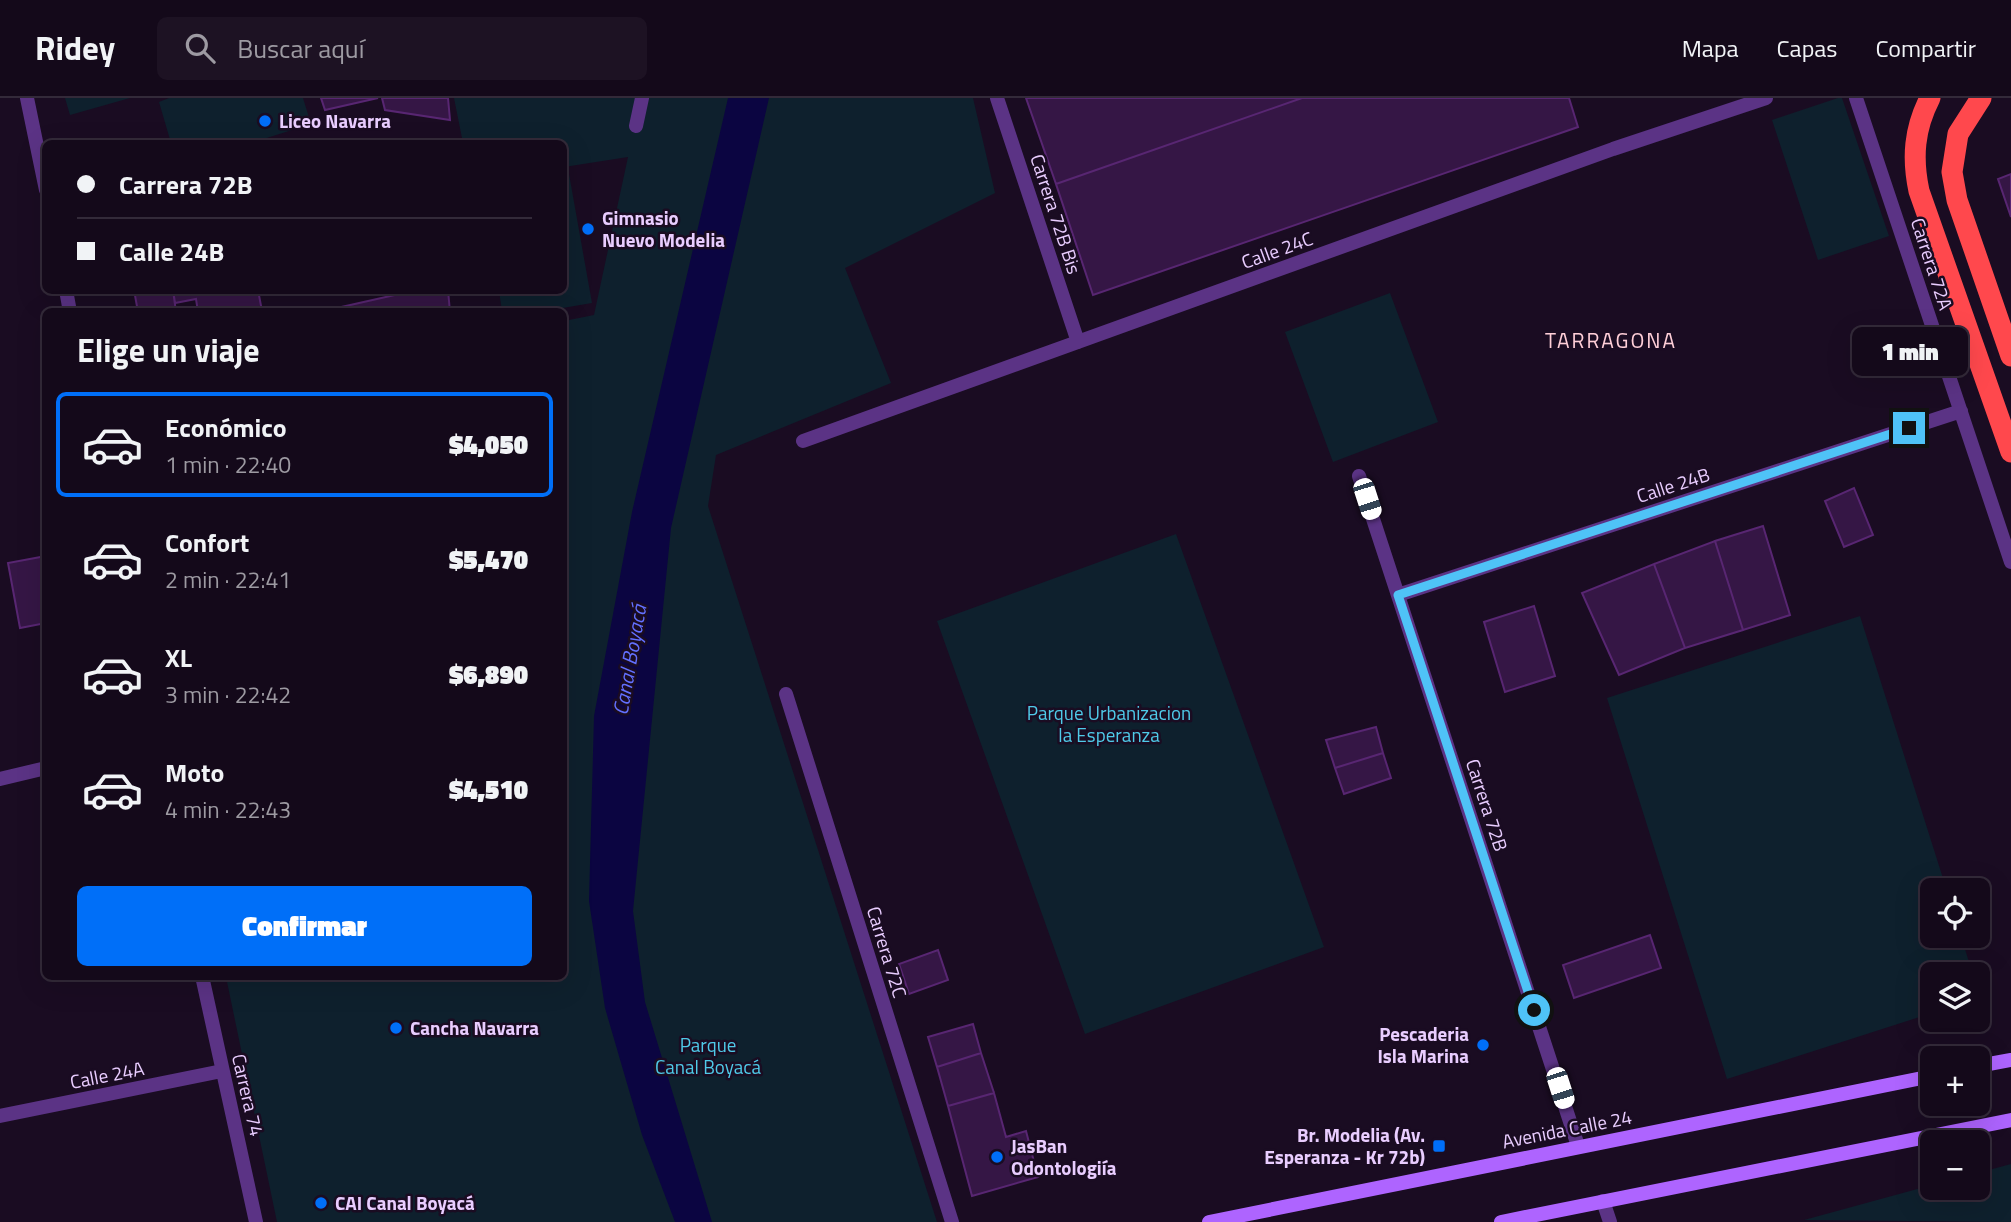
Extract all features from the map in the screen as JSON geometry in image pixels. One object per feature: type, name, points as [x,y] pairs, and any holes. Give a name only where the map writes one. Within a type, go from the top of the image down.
[{"type":"highway","points":[[1930,98],[1917,133],[1913,156],[1919,191],[2011,452]]},
{"type":"highway","points":[[1981,98],[1958,134],[1952,172],[1957,200],[2011,356]]},
{"type":"main road","points":[[1990,1064],[2011,1060]]},
{"type":"main road","name":"Avenida Calle 24","points":[[1209,1222],[1920,1078]]},
{"type":"main road","points":[[1501,1222],[2011,1120]]},
{"type":"street","points":[[27,98],[42,171]]},
{"type":"street","points":[[636,126],[642,98]]},
{"type":"street","name":"Carrera 72B Bis","points":[[997,98],[1078,342]]},
{"type":"street","name":"Calle 24C","points":[[803,442],[1613,149],[1766,98]]},
{"type":"street","name":"Carrera 72A","points":[[1856,98],[2011,562]]},
{"type":"street","name":"Calle 24B","points":[[1398,595],[1961,411]]},
{"type":"street","name":"Carrera 72B","points":[[1359,476],[1578,1146]]},
{"type":"street","name":"Carrera 72C","points":[[786,694],[952,1222]]},
{"type":"street","points":[[0,779],[42,769]]},
{"type":"street","name":"Carrera 74","points":[[203,980],[256,1222]]},
{"type":"street","name":"Calle 24A","points":[[0,1116],[222,1071]]},
{"type":"street","points":[[1603,1201],[1610,1222]]},
{"type":"green space","points":[[65,98],[130,98],[70,115]]},
{"type":"green space","points":[[169,98],[303,98],[311,124],[260,140],[170,140],[159,102]]},
{"type":"green space","name":"Parque Canal Boyacá","points":[[454,98],[973,98],[995,193],[845,268],[891,383],[716,455],[708,506],[937,1222],[277,1222],[227,980],[567,980],[567,320],[594,315],[628,157],[567,167],[567,140],[462,140]]},
{"type":"green space","points":[[1842,98],[1889,236],[1818,260],[1772,120]]},
{"type":"green space","points":[[567,174],[592,303],[563,308],[502,308],[499,294],[567,294]]},
{"type":"green space","points":[[1390,293],[1438,422],[1333,462],[1285,332]]},
{"type":"green space","name":"Parque Urbanizacion la Esperanza","points":[[1176,534],[1324,947],[1085,1034],[937,621]]},
{"type":"green space","points":[[1860,616],[1943,878],[1920,878],[1920,948],[1965,948],[1969,962],[1920,962],[1920,1017],[1727,1079],[1607,698]]},
{"type":"green space","points":[[2011,1164],[2011,1222],[1804,1220],[1920,1188],[1920,1200],[1990,1200],[1990,1170]]},
{"type":"water","name":"Canal Boyacá","points":[[728,98],[769,98],[671,528],[633,911],[645,1002],[712,1222],[675,1222],[642,1135],[605,1008],[589,901],[594,716],[632,512]]},
{"type":"building","points":[[321,98],[378,98],[325,110]]},
{"type":"building","points":[[382,98],[448,98],[450,120],[385,110]]},
{"type":"building","points":[[1026,98],[1302,98],[1056,184]]},
{"type":"building","points":[[1302,98],[1569,98],[1578,127],[1093,295],[1056,184]]},
{"type":"building","points":[[2011,174],[2011,217],[1998,179]]},
{"type":"building","points":[[135,294],[174,294],[175,308],[137,308]]},
{"type":"building","points":[[174,294],[259,294],[261,308],[197,308],[196,299],[175,303]]},
{"type":"building","points":[[399,294],[448,294],[450,308],[337,308]]},
{"type":"building","points":[[1854,488],[1873,535],[1844,547],[1825,501]]},
{"type":"building","points":[[1763,526],[1790,615],[1743,630],[1715,541]]},
{"type":"building","points":[[1715,541],[1743,630],[1685,648],[1654,564]]},
{"type":"building","points":[[42,557],[42,624],[20,628],[8,563]]},
{"type":"building","points":[[1654,564],[1685,648],[1619,675],[1582,593]]},
{"type":"building","points":[[1534,606],[1555,676],[1505,692],[1484,622]]},
{"type":"building","points":[[1376,727],[1383,753],[1335,768],[1326,740]]},
{"type":"building","points":[[1383,753],[1391,778],[1344,794],[1335,768]]},
{"type":"building","points":[[1650,935],[1661,968],[1574,998],[1563,965]]},
{"type":"building","points":[[938,950],[948,980],[909,994],[899,964]]},
{"type":"building","points":[[973,1024],[981,1053],[937,1067],[928,1037]]},
{"type":"building","points":[[981,1053],[994,1093],[948,1106],[937,1067]]},
{"type":"building","name":"JasBan Odontologiía","points":[[994,1093],[1006,1137],[1026,1131],[1038,1177],[972,1196],[948,1106]]},
{"type":"place","name":"Liceo Navarra","points":[[265,121]]},
{"type":"place","name":"Gimnasio Nuevo Modelia","points":[[588,229]]},
{"type":"place","name":"Cancha Navarra","points":[[396,1028]]},
{"type":"place","name":"Pescaderia Isla Marina","points":[[1483,1045]]},
{"type":"place","name":"Br. Modelia (Av. Esperanza - Kr 72b)","points":[[1439,1146]]},
{"type":"place","name":"JasBan Odontologiía","points":[[997,1157]]},
{"type":"place","name":"CAI Canal Boyacá","points":[[321,1203]]},
{"type":"district","name":"TARRAGONA","points":[[1611,341]]},
{"type":"route","points":[[1534,1010],[1398,595],[1909,428]]}]
